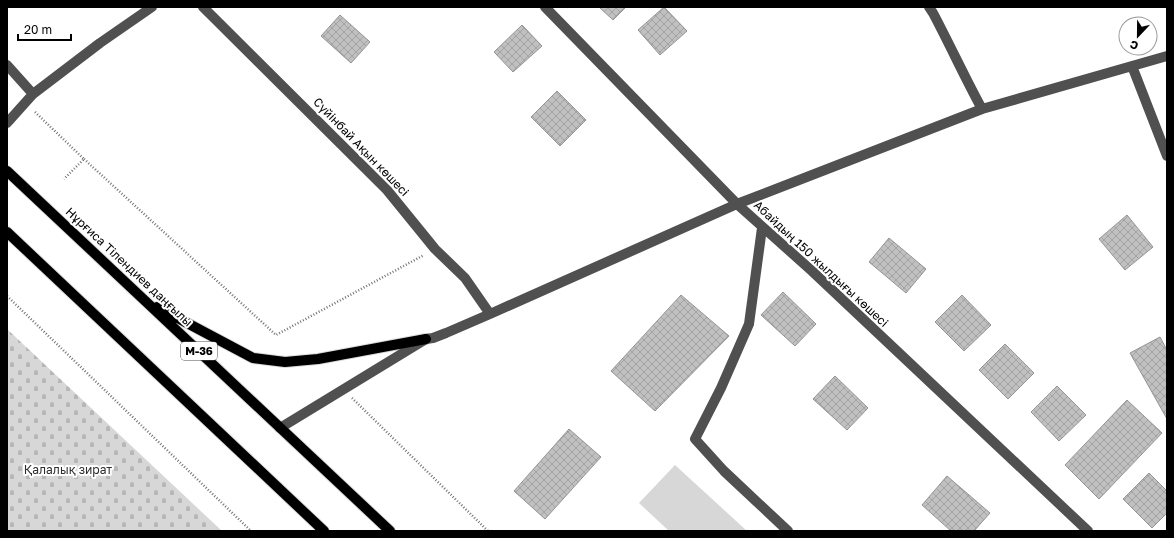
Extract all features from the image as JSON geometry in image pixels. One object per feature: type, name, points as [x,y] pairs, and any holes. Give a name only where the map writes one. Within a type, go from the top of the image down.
[{"type":"main road","name":"Нұрғиса Тілендиев даңғылы","points":[[7,171],[390,531]]},
{"type":"main road","points":[[7,232],[324,531]]},
{"type":"main road","points":[[144,299],[253,358],[284,362],[318,358],[426,339]]},
{"type":"street","points":[[7,123],[33,94],[100,43],[152,7]]},
{"type":"street","name":"Сүйінбай Ақын көшесі","points":[[203,7],[386,190],[435,248],[464,278],[490,314]]},
{"type":"street","name":"Абайдың 150 жылдығы көшесі","points":[[545,7],[736,204],[812,271],[1088,531]]},
{"type":"street","points":[[929,7],[934,13],[955,54],[961,71],[982,110]]},
{"type":"street","points":[[280,428],[426,339],[440,335],[490,314],[736,204],[982,110],[1167,56]]},
{"type":"street","points":[[7,65],[33,94]]},
{"type":"street","points":[[1132,66],[1167,156]]},
{"type":"street","points":[[762,228],[749,324],[721,388],[695,439],[724,471],[788,531]]},
{"type":"path","points":[[25,103],[84,159],[276,334],[435,248]]},
{"type":"path","points":[[64,179],[84,159]]},
{"type":"path","points":[[7,296],[251,531]]},
{"type":"path","points":[[343,389],[488,531]]},
{"type":"green space","name":"Қалалық зират","points":[[7,329],[222,531],[7,531]]},
{"type":"green space","points":[[675,465],[747,531],[669,531],[639,503]]},
{"type":"building","points":[[599,7],[626,7],[613,20]]},
{"type":"building","points":[[664,7],[687,31],[660,55],[638,30]]},
{"type":"building","points":[[340,15],[370,42],[351,63],[321,36]]},
{"type":"building","points":[[522,25],[542,46],[513,72],[494,52]]},
{"type":"building","points":[[557,91],[586,120],[560,146],[531,117]]},
{"type":"building","points":[[1127,215],[1153,247],[1125,270],[1099,239]]},
{"type":"building","points":[[889,238],[926,269],[906,293],[869,262]]},
{"type":"building","points":[[783,292],[816,324],[795,346],[761,315]]},
{"type":"building","points":[[681,295],[729,336],[655,411],[611,371]]},
{"type":"building","points":[[962,295],[991,325],[964,351],[935,322]]},
{"type":"building","points":[[1160,337],[1167,350],[1167,419],[1130,353]]},
{"type":"building","points":[[1005,344],[1034,373],[1008,399],[979,370]]},
{"type":"building","points":[[835,376],[868,408],[847,430],[813,399]]},
{"type":"building","points":[[1057,386],[1086,415],[1059,441],[1031,412]]},
{"type":"building","points":[[1127,400],[1162,433],[1099,499],[1065,465]]},
{"type":"building","points":[[569,429],[601,457],[545,519],[514,491]]},
{"type":"building","points":[[1149,473],[1167,491],[1167,513],[1152,528],[1123,499]]},
{"type":"building","points":[[947,476],[990,513],[974,531],[951,531],[922,505]]}]
